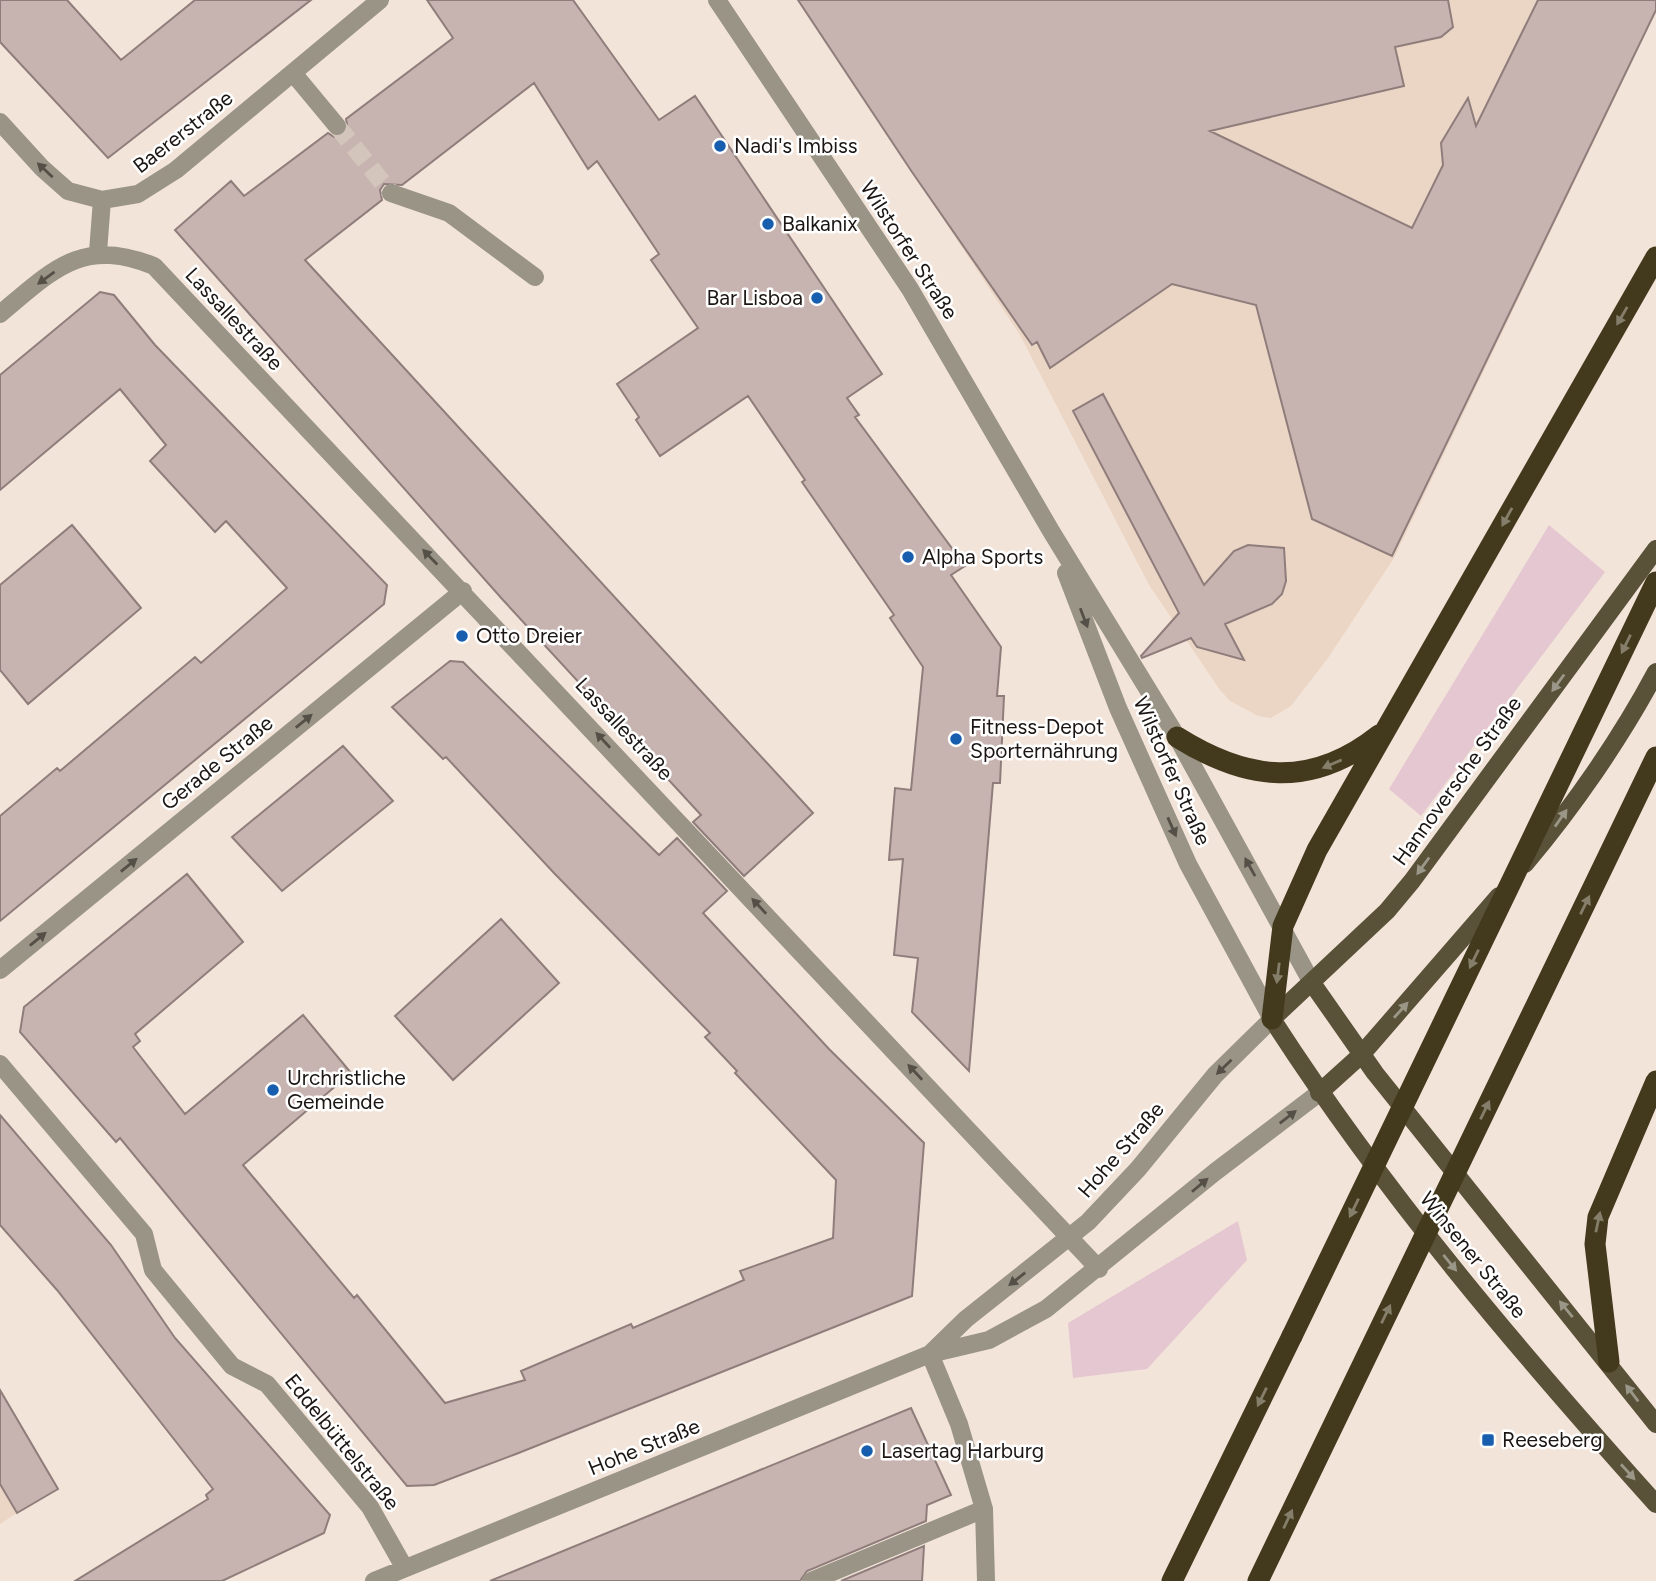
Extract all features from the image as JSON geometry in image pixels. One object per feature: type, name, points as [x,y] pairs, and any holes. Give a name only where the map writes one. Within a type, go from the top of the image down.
[{"type":"highway","points":[[1272,1019],[1283,926],[1317,850],[1656,257]]},
{"type":"highway","points":[[1172,1581],[1656,582]]},
{"type":"highway","points":[[1177,737],[1220,762],[1247,770],[1312,772],[1359,750],[1388,727]]},
{"type":"highway","points":[[1258,1581],[1656,757]]},
{"type":"highway","points":[[1609,1362],[1595,1256],[1598,1217],[1656,1081]]},
{"type":"main road","name":"Hannoversche Straße","points":[[1272,1019],[1387,911],[1412,881],[1656,549]]},
{"type":"main road","points":[[1319,1093],[1361,1055],[1546,840],[1640,703],[1656,672]]},
{"type":"main road","name":"Winsener Straße","points":[[1312,983],[1361,1055],[1656,1424]]},
{"type":"main road","name":"Winsener Straße","points":[[1272,1019],[1319,1093],[1406,1209],[1549,1386],[1656,1504]]},
{"type":"street","name":"Baererstraße","points":[[102,200],[138,194],[176,170],[380,0]]},
{"type":"street","name":"Wilstorfer Straße","points":[[718,0],[910,289],[1051,531],[1177,737],[1312,983]]},
{"type":"street","points":[[293,73],[337,126]]},
{"type":"street","points":[[0,122],[42,168],[68,191],[102,200],[98,253],[62,265],[0,314]]},
{"type":"street","points":[[391,192],[449,213],[535,277]]},
{"type":"street","name":"Lassallestraße","points":[[98,253],[127,255],[154,266],[1099,1269]]},
{"type":"street","name":"Wilstorfer Straße","points":[[1051,531],[1118,708],[1188,864],[1272,1019]]},
{"type":"street","name":"Gerade Straße","points":[[0,970],[463,591]]},
{"type":"street","name":"Hohe Straße","points":[[930,1354],[966,1320],[1070,1236],[1117,1193],[1215,1075],[1272,1019]]},
{"type":"street","name":"Eddelbüttelstraße","points":[[0,1064],[144,1234],[153,1270],[224,1356],[233,1366],[267,1384],[370,1507],[404,1567]]},
{"type":"street","name":"Hohe Straße","points":[[374,1581],[930,1354],[989,1340],[1014,1328],[1046,1309],[1099,1269],[1215,1172],[1319,1093]]},
{"type":"street","points":[[930,1354],[959,1424],[984,1509],[986,1581]]},
{"type":"street","points":[[811,1581],[984,1509]]},
{"type":"shaded area","points":[[798,0],[1656,0],[1656,12],[1394,558],[1328,658],[1291,706],[1271,718],[1258,716],[1230,701],[1220,690],[1149,585],[1020,335]]},
{"type":"shaded area","points":[[1549,525],[1605,572],[1421,816],[1389,789]]},
{"type":"shaded area","points":[[1238,1221],[1247,1260],[1147,1369],[1073,1378],[1068,1323]]},
{"type":"shaded area","points":[[0,1484],[17,1513],[0,1524]]},
{"type":"building","points":[[0,0],[67,0],[121,60],[195,0],[311,0],[108,158],[0,42]]},
{"type":"building","points":[[427,0],[573,0],[659,120],[695,96],[882,374],[847,398],[859,415],[855,417],[965,566],[951,575],[1001,647],[997,696],[1004,696],[1000,783],[993,783],[969,1071],[912,1012],[918,958],[894,955],[903,859],[889,860],[895,788],[911,790],[923,667],[890,618],[894,615],[802,482],[805,480],[748,396],[660,456],[636,420],[639,417],[617,384],[698,328],[651,260],[659,254],[597,161],[588,169],[534,83],[402,185],[384,184],[380,190],[382,200],[305,260],[813,813],[744,876],[693,822],[701,815],[503,600],[175,230],[231,181],[244,196],[328,133],[334,137],[344,135],[348,129],[346,119],[453,38]]},
{"type":"building","points":[[798,0],[1448,0],[1453,27],[1441,37],[1395,47],[1404,86],[1210,131],[1412,228],[1443,165],[1441,143],[1468,98],[1476,126],[1538,0],[1656,0],[1656,10],[1392,556],[1312,519],[1256,305],[1172,284],[1050,368],[1037,342],[1032,345],[912,172]]},
{"type":"building","points":[[100,292],[114,295],[155,345],[387,585],[384,604],[0,921],[0,816],[57,768],[60,771],[195,657],[201,663],[287,588],[226,521],[215,532],[150,461],[166,445],[120,389],[0,490],[0,375]]},
{"type":"building","points":[[1103,394],[1204,585],[1234,551],[1248,545],[1284,548],[1286,581],[1282,594],[1272,604],[1225,624],[1244,660],[1197,647],[1191,638],[1142,658],[1179,613],[1073,411]]},
{"type":"building","points":[[72,525],[141,608],[28,704],[0,670],[0,585]]},
{"type":"building","points":[[450,661],[463,662],[659,855],[677,838],[727,891],[703,913],[829,1049],[924,1143],[912,1296],[434,1485],[407,1486],[120,1138],[116,1142],[20,1032],[24,1007],[187,874],[243,942],[135,1034],[140,1041],[133,1047],[185,1114],[303,1015],[351,1073],[243,1165],[354,1298],[357,1295],[445,1403],[525,1380],[521,1371],[631,1324],[633,1328],[744,1280],[740,1271],[833,1238],[836,1180],[735,1073],[737,1071],[705,1037],[710,1033],[554,873],[446,757],[443,759],[392,707]]},
{"type":"building","points":[[343,746],[393,801],[282,891],[232,837]]},
{"type":"building","points":[[501,919],[559,983],[453,1080],[395,1016]]},
{"type":"building","points":[[0,1115],[111,1245],[175,1338],[330,1515],[324,1533],[222,1581],[75,1581],[208,1499],[206,1495],[213,1489],[57,1290],[0,1225]]},
{"type":"building","points":[[0,1390],[58,1489],[17,1513],[0,1484]]},
{"type":"building","name":"Lasertag Harburg","points":[[911,1408],[951,1495],[927,1505],[926,1521],[807,1571],[800,1581],[490,1581]]},
{"type":"building","points":[[924,1546],[922,1581],[841,1581]]},
{"type":"tunnel","points":[[337,126],[391,193]]},
{"type":"place","name":"Nadi's Imbiss","points":[[720,146]]},
{"type":"place","name":"Balkanix","points":[[768,224]]},
{"type":"place","name":"Bar Lisboa","points":[[817,298]]},
{"type":"place","name":"Alpha Sports","points":[[908,557]]},
{"type":"place","name":"Otto Dreier","points":[[462,636]]},
{"type":"place","name":"Fitness-Depot Sporternährung","points":[[956,739]]},
{"type":"place","name":"Urchristliche Gemeinde","points":[[273,1090]]},
{"type":"place","name":"Reeseberg","points":[[1488,1440]]},
{"type":"place","name":"Lasertag Harburg","points":[[867,1451]]}]
